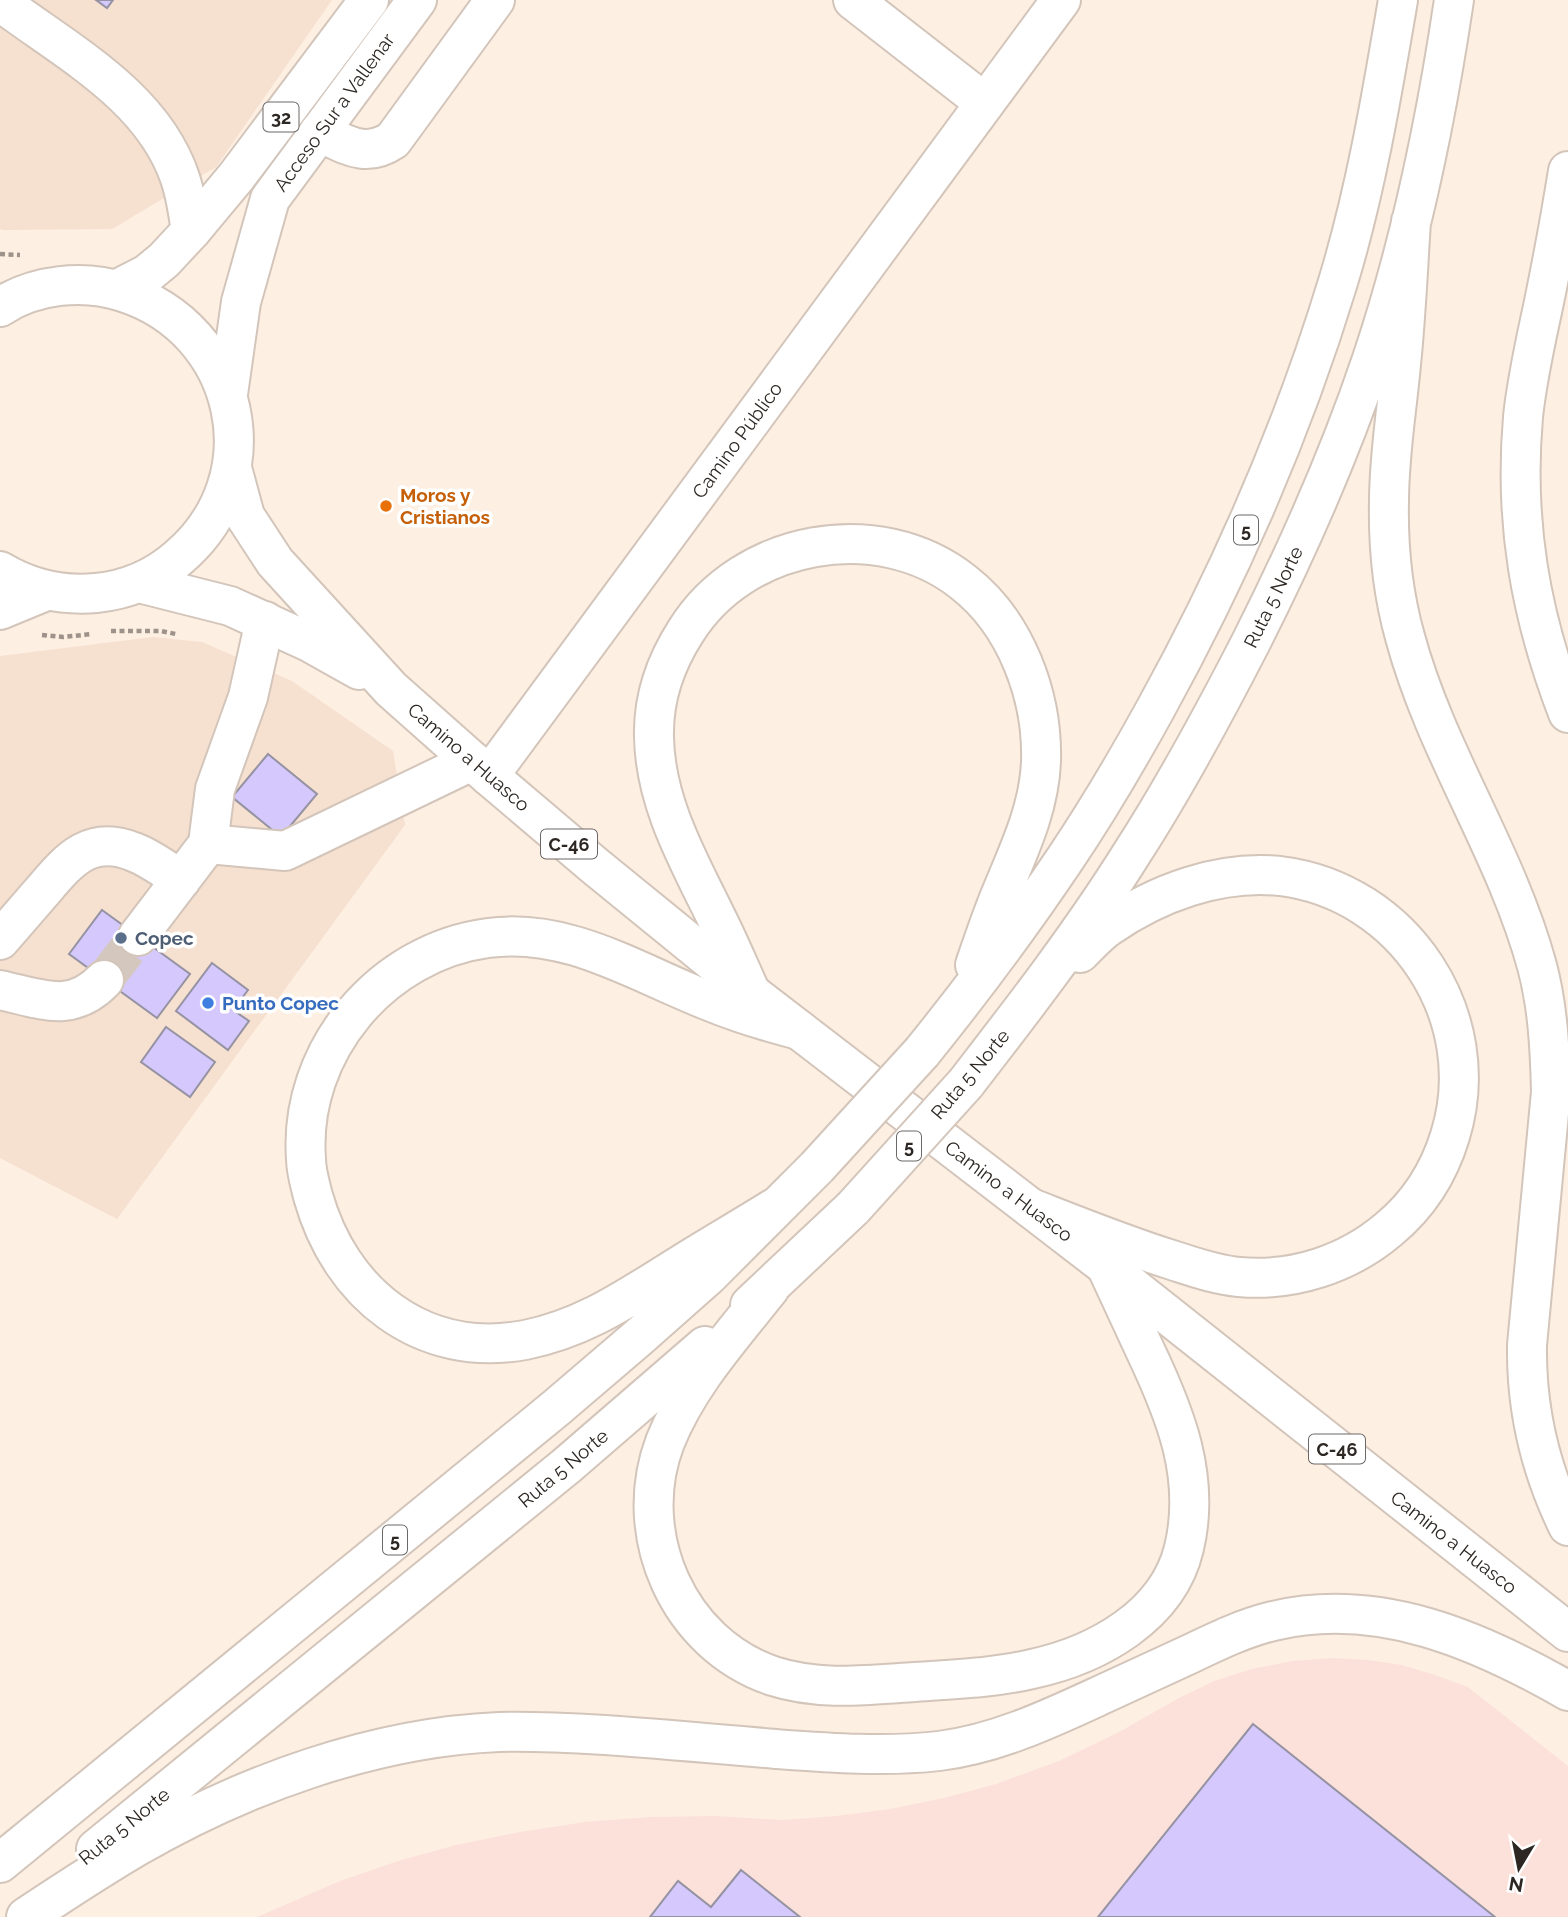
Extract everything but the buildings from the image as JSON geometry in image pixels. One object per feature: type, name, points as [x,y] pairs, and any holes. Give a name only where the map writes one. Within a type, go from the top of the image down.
[{"type":"main road","name":"Acceso Sur a Vallenar","points":[[116,290],[147,274],[191,231],[236,177],[369,0]]},
{"type":"main road","name":"Acceso Sur a Vallenar","points":[[228,394],[241,302],[270,199],[417,0]]},
{"type":"main road","points":[[321,64],[310,88],[309,101],[319,132],[352,148],[364,150],[385,146],[400,133],[495,0]]},
{"type":"main road","points":[[853,0],[985,103]]},
{"type":"main road","name":"Camino Público","points":[[481,768],[1061,0]]},
{"type":"main road","name":"5","points":[[0,1863],[556,1408],[709,1275],[817,1167],[922,1052],[961,1003],[1052,879],[1107,793],[1187,651],[1259,501],[1339,279],[1362,190],[1398,0]]},
{"type":"main road","name":"Ruta 5 Norte","points":[[13,1917],[565,1467],[659,1388],[770,1288],[853,1208],[966,1083],[1032,997],[1094,911],[1159,810],[1216,710],[1311,517],[1349,425],[1376,346],[1411,221],[1431,131],[1454,0]]},
{"type":"main road","points":[[6,7],[110,82],[133,102],[153,126],[169,152],[180,178],[191,231]]},
{"type":"main road","points":[[1568,171],[1523,415],[1521,519],[1537,620],[1568,713]]},
{"type":"main road","points":[[1411,221],[1389,501],[1395,590],[1416,676],[1432,718],[1524,923],[1538,968],[1547,1014],[1551,1092],[1527,1345],[1527,1375],[1537,1441],[1547,1476],[1568,1526]]},
{"type":"main road","name":"Acceso Sur a Vallenar","points":[[0,571],[46,591],[77,594],[108,591],[139,583],[166,568],[190,548],[209,525],[223,498],[232,468],[235,443],[228,394],[218,370],[204,347],[186,327],[165,311],[142,298],[89,285],[61,286],[11,295]]},
{"type":"main road","name":"Camino a Huasco","points":[[232,468],[245,516],[275,562],[391,689],[481,768],[595,866],[751,993],[1106,1266],[1568,1632]]},
{"type":"main road","points":[[751,993],[675,831],[656,766],[653,735],[656,704],[664,674],[676,646],[693,619],[714,596],[765,561],[825,544],[855,544],[912,554],[939,566],[963,582],[984,603],[1012,642],[1028,677],[1036,705],[1041,734],[1041,763],[1031,821],[961,1003]]},
{"type":"main road","name":"Camino a Huasco","points":[[139,583],[230,606],[309,642],[391,689]]},
{"type":"main road","name":"32","points":[[0,610],[46,591]]},
{"type":"main road","points":[[138,936],[208,844],[215,789],[248,697],[265,621]]},
{"type":"main road","points":[[208,844],[285,851],[481,768]]},
{"type":"main road","points":[[0,940],[68,861],[90,850],[119,847],[135,852],[181,880]]},
{"type":"main road","points":[[1031,1208],[1153,1255],[1212,1273],[1241,1277],[1298,1274],[1353,1255],[1399,1221],[1434,1175],[1455,1121],[1459,1092],[1459,1061],[1445,1002],[1431,974],[1413,948],[1367,907],[1310,882],[1279,876],[1217,879],[1159,898],[1106,929],[1032,997]]},
{"type":"main road","points":[[779,1205],[626,1300],[587,1321],[555,1333],[522,1340],[491,1344],[460,1341],[407,1323],[386,1309],[346,1268],[331,1245],[320,1220],[312,1189],[306,1160],[308,1108],[329,1050],[344,1026],[386,980],[433,952],[489,937],[526,936],[585,948],[707,1001],[799,1030]]},
{"type":"main road","points":[[0,990],[68,1002],[93,991],[104,980]]},
{"type":"main road","points":[[770,1288],[703,1373],[665,1443],[655,1490],[654,1520],[658,1549],[680,1600],[697,1625],[720,1646],[769,1675],[819,1686],[855,1686],[982,1677],[1063,1661],[1093,1649],[1125,1630],[1164,1593],[1175,1574],[1184,1549],[1191,1495],[1188,1468],[1183,1444],[1161,1385],[1106,1266]]},
{"type":"main road","points":[[26,1917],[137,1846],[244,1794],[292,1774],[345,1757],[439,1738],[496,1732],[549,1732],[839,1754],[942,1750],[983,1742],[1060,1714],[1235,1633],[1273,1621],[1309,1615],[1349,1614],[1428,1627],[1492,1650],[1568,1691]]},
{"type":"path","points":[[0,254],[26,254]]},
{"type":"path","points":[[108,631],[161,631],[183,635]]},
{"type":"path","points":[[37,634],[63,637],[98,633]]},
{"type":"shaded area","points":[[0,0],[332,0],[216,167],[112,229],[3,230],[0,229]]},
{"type":"shaded area","points":[[153,637],[202,642],[292,681],[393,751],[405,825],[117,1219],[0,1158],[0,656]]},
{"type":"shaded area","points":[[1333,1658],[1402,1665],[1468,1687],[1568,1766],[1568,1917],[257,1917],[340,1881],[398,1861],[456,1845],[520,1832],[585,1822],[650,1817],[715,1816],[781,1820],[836,1816],[944,1798],[996,1784],[1059,1761],[1214,1681],[1252,1669],[1292,1661]]},
{"type":"tunnel","points":[[104,980],[138,936]]},
{"type":"place","name":"Moros y Cristianos","points":[[386,506]]},
{"type":"place","name":"Copec","points":[[121,938]]},
{"type":"place","name":"Punto Copec","points":[[208,1003]]}]
